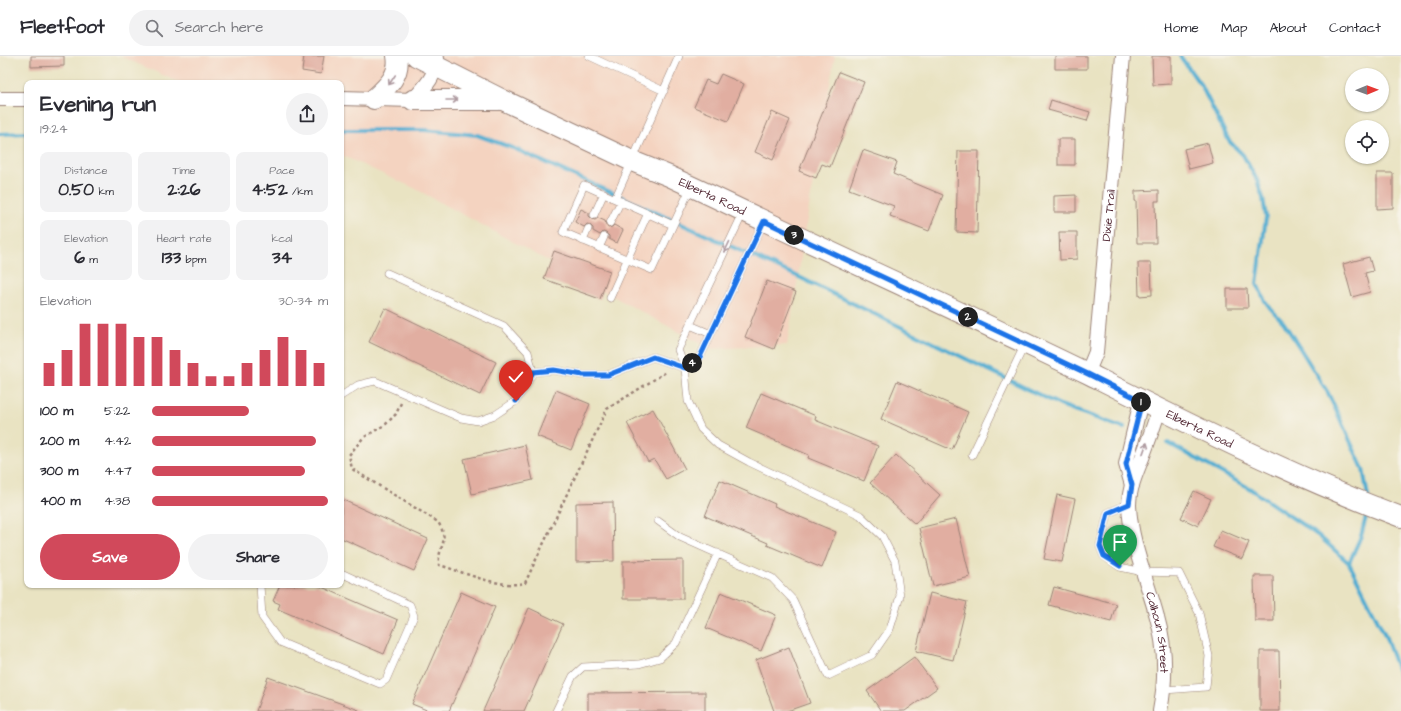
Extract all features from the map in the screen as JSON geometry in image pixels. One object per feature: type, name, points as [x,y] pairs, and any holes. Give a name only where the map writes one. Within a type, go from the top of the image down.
[{"type":"street","points":[[374,99],[391,84],[396,74],[398,61],[397,56]]},
{"type":"street","name":"Elberta Road","points":[[416,56],[437,61],[503,100],[632,161],[691,186],[744,211],[1088,374],[1239,448],[1367,505],[1401,517]]},
{"type":"street","name":"Dixie Trail","points":[[1088,374],[1096,352],[1123,56]]},
{"type":"street","points":[[413,100],[426,86],[437,61]]},
{"type":"street","points":[[344,98],[503,100]]},
{"type":"street","points":[[0,99],[24,99]]},
{"type":"street","name":"Calhoun Street","points":[[1132,485],[1126,464],[1142,401]]},
{"type":"street","name":"Calhoun Street","points":[[1159,410],[1132,485],[1129,504],[1131,524],[1143,572],[1158,618],[1164,656],[1164,690],[1160,711]]},
{"type":"lane","points":[[589,56],[664,91]]},
{"type":"lane","points":[[610,223],[632,161],[679,56]]},
{"type":"lane","points":[[673,225],[584,185],[563,232],[652,270],[673,225],[691,186]]},
{"type":"lane","points":[[594,215],[604,193]]},
{"type":"lane","points":[[658,521],[680,537],[772,578],[793,600],[828,676],[872,655],[890,629],[900,596],[895,561],[882,536],[860,515],[748,462],[718,446],[701,429],[688,401],[685,368],[678,350],[744,211]]},
{"type":"lane","points":[[610,298],[648,214]]},
{"type":"lane","points":[[685,368],[700,357],[764,221]]},
{"type":"lane","points":[[583,241],[588,229]]},
{"type":"lane","points":[[599,248],[604,237]]},
{"type":"lane","points":[[344,394],[358,385],[375,381],[461,418],[478,421],[495,415],[516,401],[533,372],[528,352],[504,326],[387,273]]},
{"type":"lane","points":[[690,325],[711,334]]},
{"type":"lane","points":[[972,455],[1025,344]]},
{"type":"lane","points":[[533,372],[554,370],[583,375],[608,375],[653,357],[685,368]]},
{"type":"lane","points":[[1129,504],[1108,513],[1100,546],[1104,556],[1120,566],[1143,572],[1178,573],[1199,613],[1209,656],[1206,687],[1164,690]]},
{"type":"lane","points":[[556,711],[573,676],[583,667],[639,664],[660,658],[676,643],[718,553]]},
{"type":"lane","points":[[260,588],[262,617],[280,642],[380,684],[386,680],[414,616],[410,605],[344,574]]},
{"type":"path","points":[[404,394],[396,414],[386,424],[363,438],[349,455],[352,469],[438,522],[444,531],[444,544],[438,556],[439,565],[504,585],[518,584],[525,583],[607,409],[676,365]]},
{"type":"shaded area","points":[[120,56],[835,56],[818,151],[787,345],[710,349],[414,188],[344,156],[344,80],[174,80]]},
{"type":"building","points":[[31,56],[64,56],[64,66],[31,67]]},
{"type":"building","points":[[304,56],[324,56],[321,74],[302,71]]},
{"type":"building","points":[[1055,56],[1087,56],[1087,69],[1055,69]]},
{"type":"building","points":[[1152,56],[1171,56],[1171,84],[1153,85]]},
{"type":"building","points":[[839,72],[864,82],[830,167],[822,164],[816,178],[799,171]]},
{"type":"building","points":[[721,74],[744,84],[728,121],[694,107],[706,80],[716,84]]},
{"type":"building","points":[[1051,100],[1090,112],[1087,121],[1048,110]]},
{"type":"building","points":[[772,112],[790,120],[773,160],[755,152]]},
{"type":"building","points":[[1058,139],[1075,139],[1075,165],[1058,165]]},
{"type":"building","points":[[1208,143],[1213,163],[1189,169],[1184,149]]},
{"type":"building","points":[[863,150],[897,162],[893,174],[943,195],[929,231],[890,216],[894,206],[849,189]]},
{"type":"building","points":[[958,151],[979,151],[977,233],[956,232]]},
{"type":"building","points":[[1377,173],[1393,173],[1393,208],[1377,209]]},
{"type":"building","points":[[1159,190],[1159,201],[1155,201],[1156,243],[1137,243],[1135,191]]},
{"type":"building","points":[[1076,195],[1076,212],[1054,212],[1054,196]]},
{"type":"building","points":[[581,209],[589,213],[589,216],[592,219],[595,220],[598,218],[605,221],[608,228],[614,225],[623,230],[617,243],[609,239],[609,236],[606,233],[603,232],[600,235],[593,231],[593,228],[590,225],[587,224],[584,227],[575,222]]},
{"type":"building","points":[[1059,232],[1077,232],[1077,259],[1060,260]]},
{"type":"building","points":[[554,251],[610,271],[600,299],[544,279]]},
{"type":"building","points":[[1369,257],[1373,271],[1365,273],[1370,292],[1352,297],[1343,264]]},
{"type":"building","points":[[1138,263],[1151,263],[1152,295],[1139,296]]},
{"type":"building","points":[[767,281],[796,292],[774,349],[745,337]]},
{"type":"building","points":[[1227,289],[1247,289],[1248,308],[1227,308]]},
{"type":"building","points":[[385,308],[496,362],[480,395],[369,342]]},
{"type":"building","points":[[897,381],[968,412],[952,450],[881,419]]},
{"type":"building","points":[[556,390],[590,404],[571,450],[537,436]]},
{"type":"building","points":[[761,393],[816,416],[815,420],[878,446],[864,481],[808,458],[809,455],[746,428]]},
{"type":"building","points":[[653,409],[685,469],[666,479],[654,459],[648,462],[627,423]]},
{"type":"building","points":[[525,445],[533,480],[472,494],[464,459]]},
{"type":"building","points":[[896,455],[940,495],[915,524],[870,483]]},
{"type":"building","points":[[720,480],[775,504],[774,506],[836,532],[822,568],[767,545],[768,543],[705,516]]},
{"type":"building","points":[[1194,491],[1211,499],[1198,526],[1181,518]]},
{"type":"building","points":[[1057,495],[1075,499],[1062,562],[1044,559]]},
{"type":"building","points":[[344,500],[428,539],[414,571],[344,539]]},
{"type":"building","points":[[613,502],[614,561],[576,562],[576,503]]},
{"type":"building","points":[[956,519],[970,577],[933,586],[919,528]]},
{"type":"building","points":[[1221,530],[1249,542],[1242,559],[1213,547]]},
{"type":"building","points":[[683,560],[683,599],[623,599],[623,561]]},
{"type":"building","points":[[1254,576],[1273,576],[1274,621],[1255,621]]},
{"type":"building","points":[[1054,587],[1116,604],[1111,622],[1049,605]]},
{"type":"building","points":[[279,588],[324,588],[398,620],[384,654],[278,609],[280,604],[273,601]]},
{"type":"building","points":[[461,592],[495,607],[449,711],[429,711],[412,704]]},
{"type":"building","points":[[721,592],[776,615],[761,651],[706,628]]},
{"type":"building","points":[[930,593],[967,602],[953,660],[916,651]]},
{"type":"building","points":[[529,608],[563,624],[524,711],[483,711]]},
{"type":"building","points":[[789,647],[810,703],[787,711],[774,711],[756,660]]},
{"type":"building","points":[[1260,651],[1279,651],[1280,711],[1260,711]]},
{"type":"building","points":[[914,657],[937,688],[905,711],[881,711],[867,691]]},
{"type":"building","points":[[268,677],[359,710],[359,711],[256,711]]},
{"type":"building","points":[[705,692],[705,711],[588,711],[588,693]]},
{"type":"waterway","points":[[1180,56],[1202,87],[1229,141],[1243,155],[1257,180],[1263,198],[1266,217],[1257,284],[1265,301],[1284,323],[1328,393],[1363,469],[1368,497]]},
{"type":"waterway","points":[[344,130],[424,130],[477,135],[513,148],[801,278],[1060,405],[1124,428]]},
{"type":"waterway","points":[[0,134],[24,133]]},
{"type":"waterway","points":[[1168,443],[1249,488],[1319,536],[1349,563],[1385,635],[1401,680]]},
{"type":"waterway","points":[[1349,563],[1361,536],[1366,517]]},
{"type":"route","points":[[516,401],[533,372],[554,370],[583,375],[608,375],[653,357],[685,368],[700,357],[764,221],[1142,401],[1126,464],[1132,485],[1129,504],[1108,513],[1100,546],[1104,556],[1120,566]]}]
